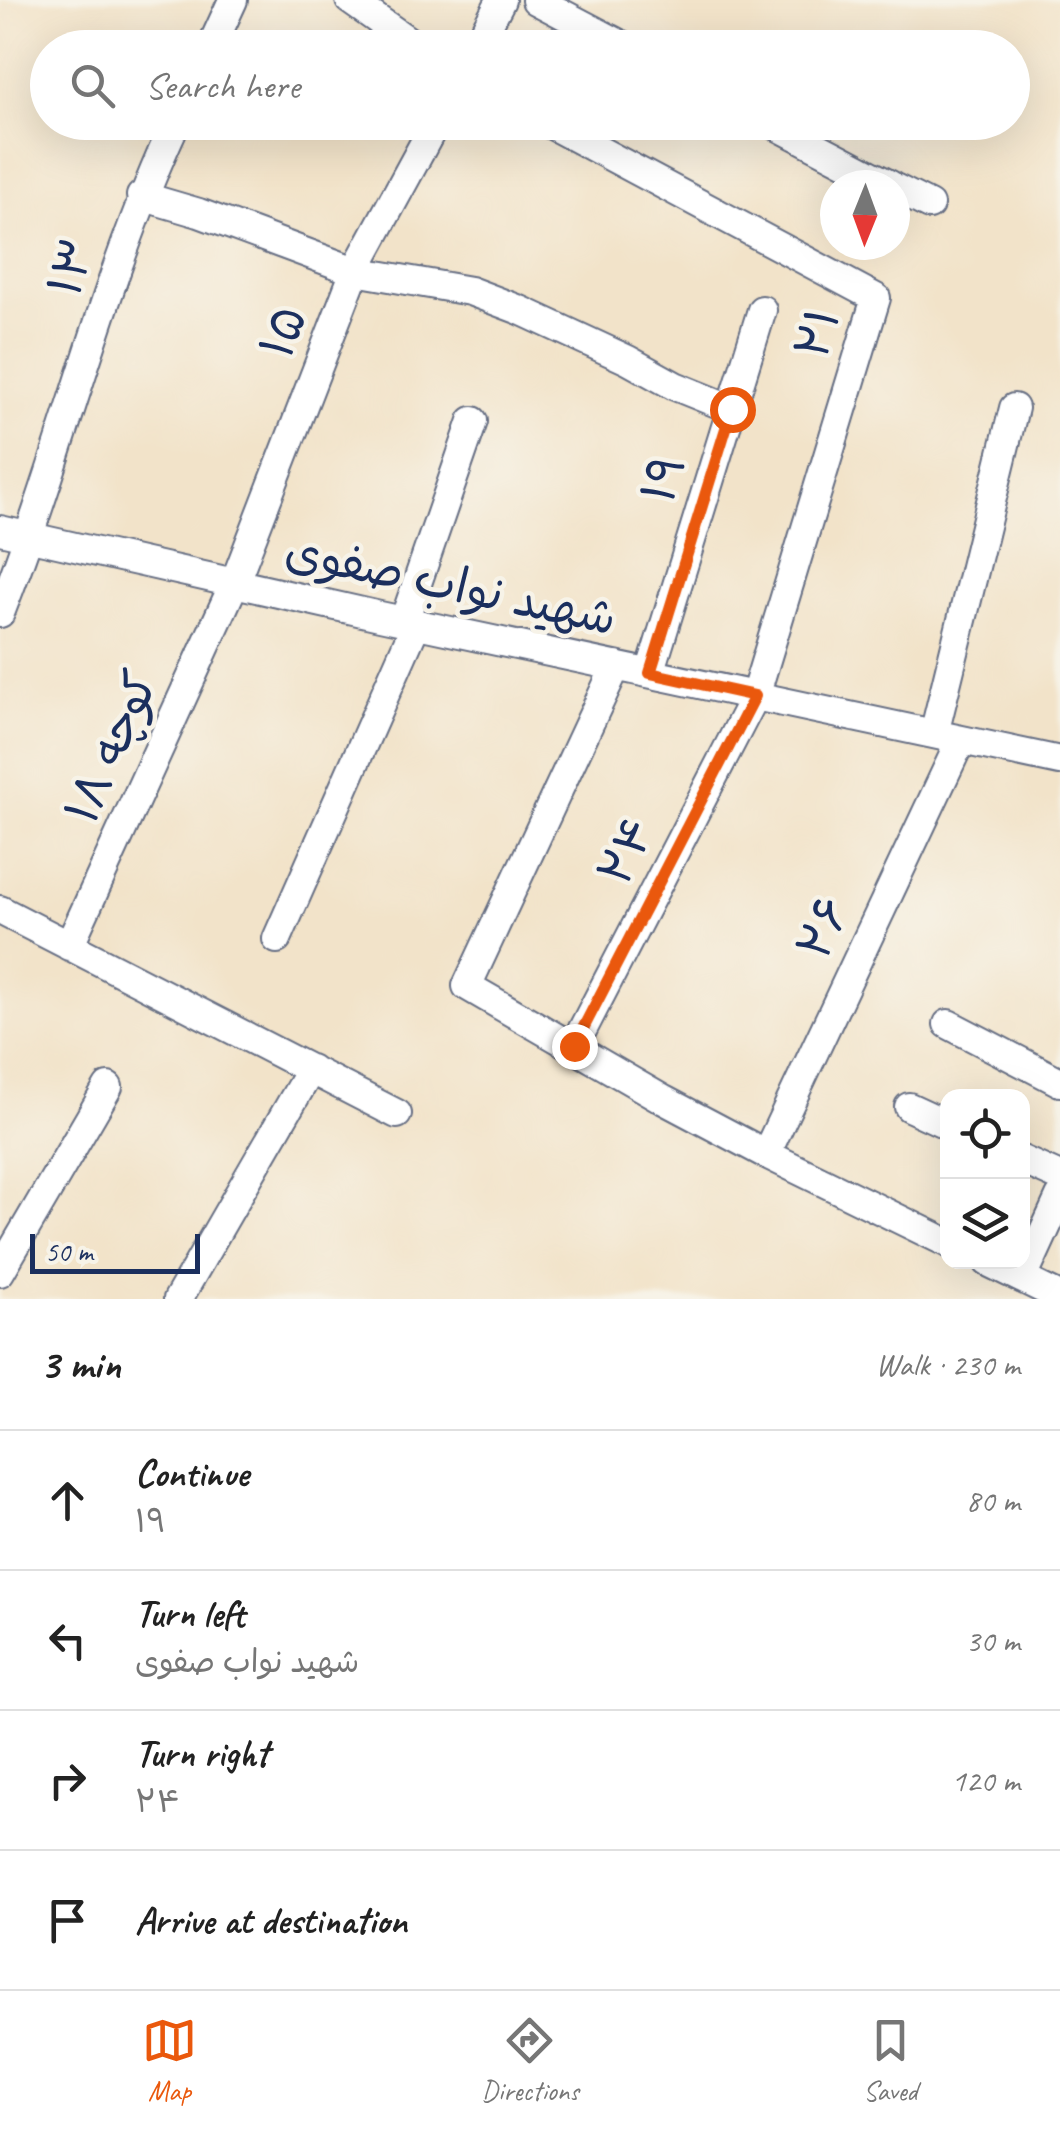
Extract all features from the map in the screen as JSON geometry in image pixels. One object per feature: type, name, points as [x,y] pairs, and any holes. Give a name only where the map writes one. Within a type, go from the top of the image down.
[{"type":"street","points":[[219,30],[233,0]]},
{"type":"street","points":[[350,0],[392,30]]},
{"type":"street","points":[[485,30],[501,0]]},
{"type":"street","points":[[536,0],[593,30]]},
{"type":"street","name":"۱۳","points":[[0,612],[30,537],[142,196],[168,140]]},
{"type":"street","name":"۱۵","points":[[234,584],[355,270],[426,140]]},
{"type":"street","name":"۲۱","points":[[580,140],[876,298],[755,696]]},
{"type":"street","points":[[804,140],[862,170]]},
{"type":"street","points":[[142,196],[355,270],[470,291],[520,310],[674,386],[732,409]]},
{"type":"street","points":[[910,196],[929,206]]},
{"type":"street","name":"۱۹","points":[[650,673],[762,310]]},
{"type":"street","name":"۲۶","points":[[766,1154],[947,737],[1014,408]]},
{"type":"street","points":[[277,939],[410,622],[473,420]]},
{"type":"street","name":"شهید نواب صفوی","points":[[0,530],[1060,761]]},
{"type":"street","name":"کوچه ۱۸","points":[[70,946],[234,584]]},
{"type":"street","points":[[616,666],[468,986],[664,1100],[940,1239]]},
{"type":"street","name":"۲۴","points":[[574,1046],[755,696]]},
{"type":"street","points":[[0,910],[397,1114]]},
{"type":"street","points":[[948,1024],[1060,1082]]},
{"type":"street","points":[[178,1299],[310,1069]]},
{"type":"street","points":[[0,1272],[108,1088]]},
{"type":"street","points":[[908,1108],[940,1122]]},
{"type":"street","points":[[1030,1164],[1060,1177]]},
{"type":"street","points":[[1023,1278],[1060,1197]]},
{"type":"street","points":[[1003,1269],[1060,1297]]},
{"type":"route","points":[[574,1046],[755,696],[650,673],[732,409]]}]
